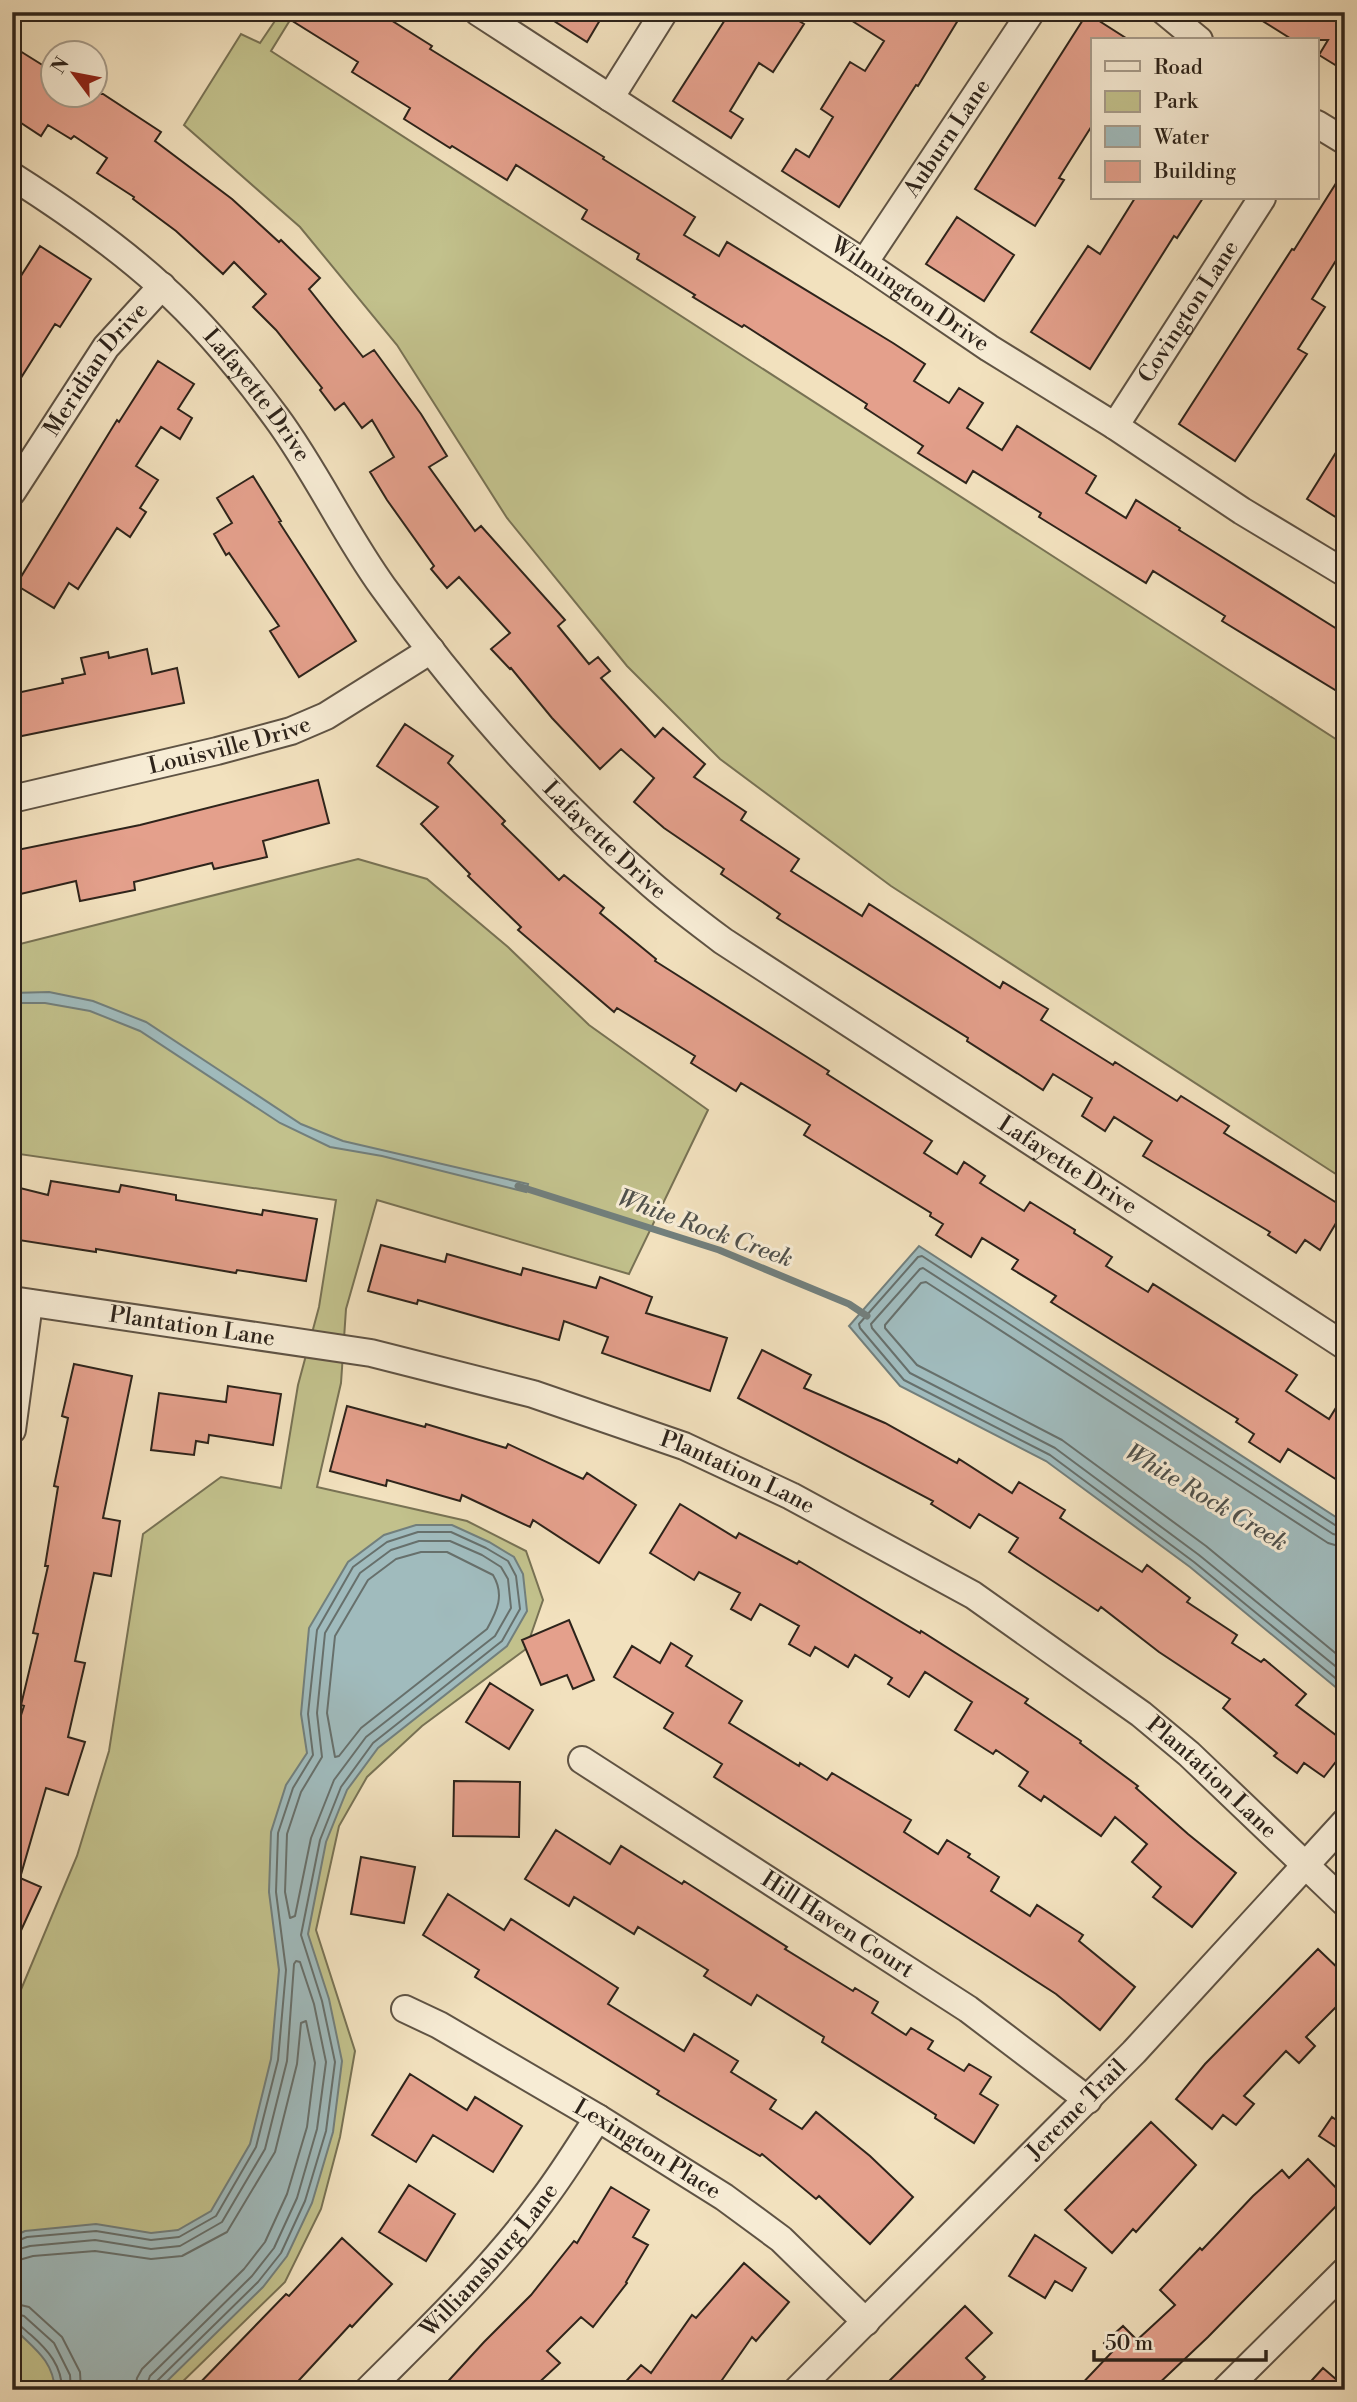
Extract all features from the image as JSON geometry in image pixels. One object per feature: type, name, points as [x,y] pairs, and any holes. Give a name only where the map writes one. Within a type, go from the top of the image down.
[{"type":"street","name":"Wilmington Drive","points":[[478,12],[864,263],[989,348],[1115,426],[1242,511],[1345,573]]},
{"type":"street","points":[[610,98],[664,12]]},
{"type":"street","name":"Auburn Lane","points":[[864,263],[1031,12]]},
{"type":"street","points":[[1164,12],[1196,38]]},
{"type":"street","points":[[1318,125],[1345,141]]},
{"type":"street","name":"Lafayette Drive","points":[[12,176],[101,237],[162,286],[232,362],[278,419],[382,585],[431,650],[492,726],[573,813],[653,887],[723,941],[1345,1346]]},
{"type":"street","name":"Covington Lane","points":[[1115,426],[1261,200]]},
{"type":"street","name":"Meridian Drive","points":[[12,492],[106,347],[162,286]]},
{"type":"street","name":"Louisville Drive","points":[[12,799],[291,731],[326,716],[431,650]]},
{"type":"street","points":[[12,1430],[21,1302]]},
{"type":"street","name":"Plantation Lane","points":[[21,1302],[371,1353],[533,1394],[684,1446],[791,1496],[973,1595],[1141,1714],[1189,1754],[1305,1868],[1345,1903]]},
{"type":"street","name":"Hill Haven Court","points":[[582,1760],[968,2009],[1088,2100]]},
{"type":"street","name":"Jereme Trail","points":[[797,2390],[1088,2100],[1345,1822]]},
{"type":"street","name":"Lexington Place","points":[[405,2009],[439,2025],[598,2118],[724,2197],[781,2239],[866,2322]]},
{"type":"street","name":"Williamsburg Lane","points":[[368,2390],[435,2324],[500,2252],[541,2203],[598,2118]]},
{"type":"street","points":[[1225,2390],[1345,2271]]},
{"type":"green space","points":[[281,12],[295,12],[271,51],[1345,745],[1345,1180],[891,886],[720,759],[627,666],[507,518],[397,345],[300,227],[184,125],[241,34],[260,43]]},
{"type":"green space","points":[[358,859],[427,879],[508,947],[589,1025],[708,1110],[629,1274],[377,1200],[346,1309],[341,1383],[317,1487],[467,1521],[526,1551],[543,1600],[526,1649],[422,1726],[367,1777],[339,1826],[316,1930],[355,2051],[340,2137],[321,2209],[285,2282],[174,2390],[12,2390],[12,2011],[77,1856],[109,1751],[143,1534],[221,1477],[281,1488],[298,1385],[319,1307],[336,1200],[12,1153],[12,946]]},
{"type":"water","points":[[49,992],[93,1001],[146,1022],[301,1124],[343,1141],[528,1184],[526,1192],[382,1156],[330,1147],[280,1123],[140,1031],[90,1011],[45,1003],[12,1003],[12,993]]},
{"type":"water","points":[[919,1246],[1345,1523],[1345,1695],[1190,1567],[1046,1461],[900,1386],[849,1326]]},
{"type":"water","points":[[416,1525],[452,1525],[514,1557],[523,1574],[527,1611],[507,1646],[378,1748],[347,1790],[326,1842],[308,1934],[329,1999],[342,2061],[333,2132],[312,2203],[287,2256],[263,2287],[158,2390],[55,2390],[46,2361],[12,2326],[12,2237],[25,2231],[96,2224],[151,2233],[178,2230],[211,2211],[250,2144],[271,2059],[279,1970],[269,1892],[271,1832],[286,1785],[307,1753],[301,1714],[309,1628],[348,1562],[384,1535]]},
{"type":"building","points":[[278,12],[378,12],[432,46],[430,49],[695,217],[684,235],[719,256],[727,242],[893,343],[925,364],[914,381],[949,403],[959,388],[983,403],[967,428],[1002,450],[1017,426],[1096,476],[1086,493],[1126,518],[1136,500],[1345,634],[1345,696],[1222,621],[1225,616],[1153,571],[1146,583],[1039,517],[1041,513],[973,471],[966,483],[918,453],[923,446],[865,408],[867,404],[744,325],[742,327],[693,297],[695,295],[637,259],[639,254],[582,219],[587,210],[516,165],[507,180],[404,119],[410,108],[352,72],[358,62]]},
{"type":"building","points":[[540,12],[587,12],[600,20],[587,42]]},
{"type":"building","points":[[730,12],[784,12],[804,24],[773,72],[759,63],[730,111],[743,119],[731,138],[673,101]]},
{"type":"building","points":[[838,12],[963,12],[839,207],[782,171],[796,149],[809,157],[833,117],[821,109],[850,62],[865,71],[884,41]]},
{"type":"building","points":[[1088,12],[1093,12],[1093,17],[1126,38],[1091,38],[1091,127],[1059,178],[1064,180],[1035,226],[975,189]]},
{"type":"building","points":[[1248,12],[1345,12],[1345,71],[1319,55],[1328,40],[1290,38]]},
{"type":"building","points":[[12,46],[38,62],[38,108],[108,108],[108,97],[161,132],[155,141],[232,199],[279,242],[281,240],[320,278],[309,289],[363,357],[374,350],[421,414],[447,456],[429,467],[475,531],[481,526],[565,620],[558,626],[589,664],[598,657],[610,671],[601,678],[655,737],[663,728],[705,764],[694,777],[746,812],[741,820],[799,859],[791,871],[862,916],[869,904],[1000,988],[1003,982],[1048,1009],[1041,1020],[1177,1101],[1181,1096],[1229,1126],[1224,1133],[1345,1208],[1320,1250],[1305,1240],[1296,1253],[1268,1235],[1270,1232],[1143,1156],[1152,1141],[1114,1117],[1105,1131],[1082,1116],[1092,1098],[1053,1074],[1043,1090],[967,1041],[968,1038],[777,918],[780,914],[721,874],[724,869],[664,828],[634,802],[654,778],[621,749],[600,769],[491,649],[510,633],[459,577],[447,588],[431,569],[434,566],[370,472],[394,457],[372,420],[362,428],[344,403],[335,410],[320,390],[322,388],[276,330],[253,307],[266,294],[234,262],[223,274],[176,231],[133,199],[134,197],[97,173],[107,158],[74,136],[71,139],[48,125],[41,136],[12,117]]},
{"type":"building","points":[[1345,169],[1345,246],[1312,299],[1325,307],[1298,349],[1307,354],[1235,461],[1179,424]]},
{"type":"building","points":[[1134,200],[1202,200],[1177,238],[1174,236],[1090,369],[1031,332],[1088,246],[1100,254]]},
{"type":"building","points":[[957,217],[1014,255],[984,301],[926,264]]},
{"type":"building","points":[[40,246],[91,279],[60,327],[55,324],[12,392],[12,290]]},
{"type":"building","points":[[158,361],[194,384],[178,409],[192,418],[180,439],[161,427],[136,466],[158,480],[140,508],[146,512],[130,537],[117,528],[78,589],[69,583],[54,608],[16,585],[117,420],[119,422]]},
{"type":"building","points":[[1345,438],[1345,523],[1307,499]]},
{"type":"building","points":[[253,476],[281,521],[279,522],[356,641],[299,677],[270,631],[279,626],[229,553],[226,555],[214,534],[232,523],[217,498]]},
{"type":"building","points":[[147,649],[152,674],[177,668],[184,703],[12,738],[12,694],[63,683],[62,679],[85,674],[81,658],[108,652],[109,658]]},
{"type":"building","points":[[405,724],[453,756],[448,763],[505,821],[502,824],[559,880],[564,875],[604,908],[600,913],[656,959],[655,961],[829,1071],[827,1074],[932,1141],[924,1153],[957,1174],[964,1162],[985,1176],[980,1183],[1024,1211],[1030,1202],[1112,1257],[1106,1266],[1148,1292],[1153,1284],[1297,1375],[1286,1391],[1329,1419],[1345,1393],[1345,1485],[1288,1449],[1280,1462],[1249,1442],[1254,1434],[1236,1422],[1238,1419],[1051,1302],[1056,1296],[1012,1269],[1018,1260],[982,1238],[971,1257],[936,1235],[943,1224],[930,1216],[931,1213],[804,1135],[810,1125],[741,1083],[736,1091],[691,1063],[695,1056],[617,1008],[614,1012],[518,930],[521,927],[468,876],[470,874],[421,824],[438,807],[377,766]]},
{"type":"building","points":[[318,780],[329,823],[263,841],[267,857],[214,869],[212,863],[134,882],[135,890],[80,901],[76,881],[12,896],[12,851],[140,825]]},
{"type":"building","points":[[51,1181],[119,1192],[121,1185],[176,1195],[176,1200],[262,1215],[263,1210],[317,1219],[306,1281],[12,1239],[12,1186],[48,1195]]},
{"type":"building","points":[[381,1245],[445,1262],[447,1254],[521,1275],[523,1268],[596,1288],[600,1277],[652,1297],[646,1313],[727,1338],[710,1391],[602,1353],[608,1337],[564,1321],[559,1340],[418,1300],[417,1304],[368,1291]]},
{"type":"building","points":[[762,1350],[811,1375],[804,1388],[885,1423],[957,1463],[959,1459],[1012,1493],[1019,1482],[1065,1510],[1060,1518],[1142,1572],[1147,1565],[1190,1598],[1187,1602],[1237,1635],[1232,1643],[1261,1662],[1264,1659],[1306,1694],[1296,1705],[1345,1742],[1345,1750],[1324,1777],[1304,1763],[1297,1773],[1274,1756],[1277,1753],[1223,1708],[1230,1699],[1159,1652],[1101,1607],[1098,1611],[1009,1552],[1018,1538],[979,1514],[970,1528],[931,1504],[933,1501],[738,1398]]},
{"type":"building","points":[[74,1364],[132,1376],[103,1518],[120,1521],[111,1576],[94,1573],[75,1661],[85,1663],[68,1737],[85,1742],[68,1795],[46,1788],[20,1878],[41,1887],[12,1950],[12,1743],[24,1706],[21,1705],[38,1634],[33,1633],[48,1566],[45,1566],[58,1487],[54,1486],[68,1418],[62,1416]]},
{"type":"building","points":[[228,1386],[281,1394],[273,1445],[209,1435],[208,1443],[196,1441],[194,1455],[151,1450],[159,1393],[226,1402]]},
{"type":"building","points":[[347,1406],[425,1427],[426,1424],[506,1448],[508,1444],[583,1479],[587,1473],[636,1505],[599,1563],[533,1520],[530,1527],[462,1495],[460,1501],[387,1480],[386,1486],[330,1471]]},
{"type":"building","points":[[680,1504],[736,1538],[739,1533],[797,1564],[799,1561],[920,1633],[921,1631],[1028,1699],[1025,1703],[1081,1741],[1080,1743],[1138,1786],[1136,1788],[1236,1873],[1192,1927],[1153,1897],[1161,1887],[1132,1862],[1147,1844],[1115,1817],[1101,1836],[1044,1796],[1041,1801],[1019,1786],[1028,1772],[996,1750],[993,1754],[955,1730],[972,1702],[925,1672],[909,1697],[888,1684],[892,1678],[855,1655],[848,1667],[815,1647],[810,1656],[789,1644],[799,1626],[760,1604],[751,1620],[731,1609],[740,1593],[699,1572],[694,1580],[650,1553]]},
{"type":"building","points":[[569,1620],[594,1680],[573,1689],[567,1675],[541,1685],[522,1640]]},
{"type":"building","points":[[671,1643],[692,1656],[686,1666],[742,1701],[729,1723],[799,1766],[800,1763],[827,1780],[832,1773],[911,1820],[904,1832],[938,1854],[947,1840],[999,1877],[991,1891],[1030,1916],[1037,1905],[1083,1935],[1079,1941],[1135,1987],[1100,2030],[1056,1994],[714,1777],[722,1764],[664,1728],[673,1713],[614,1677],[632,1646],[660,1663]]},
{"type":"building","points":[[490,1683],[533,1710],[509,1749],[466,1722]]},
{"type":"building","points":[[454,1781],[520,1782],[519,1837],[453,1836]]},
{"type":"building","points":[[556,1830],[610,1864],[621,1846],[682,1884],[684,1881],[787,1947],[785,1949],[853,1991],[855,1988],[878,2002],[872,2013],[906,2035],[911,2028],[933,2041],[928,2049],[964,2071],[969,2064],[991,2077],[980,2094],[998,2105],[974,2143],[935,2118],[936,2115],[822,2042],[824,2037],[757,1995],[751,2005],[704,1976],[708,1970],[638,1927],[634,1934],[574,1897],[569,1906],[525,1879]]},
{"type":"building","points":[[361,1857],[415,1867],[404,1923],[351,1914]]},
{"type":"building","points":[[448,1894],[504,1930],[511,1919],[618,1988],[608,2004],[684,2051],[694,2034],[738,2061],[731,2072],[776,2100],[770,2109],[802,2129],[816,2112],[870,2156],[913,2197],[870,2244],[819,2196],[816,2199],[762,2154],[760,2156],[657,2094],[659,2091],[475,1977],[479,1970],[423,1935]]},
{"type":"building","points":[[1318,1949],[1345,1975],[1345,1998],[1306,2037],[1315,2046],[1299,2063],[1286,2051],[1244,2096],[1254,2104],[1236,2125],[1223,2115],[1212,2129],[1176,2099],[1205,2064]]},
{"type":"building","points":[[410,2074],[467,2110],[475,2097],[522,2126],[493,2172],[433,2135],[416,2162],[372,2135]]},
{"type":"building","points":[[1332,2117],[1345,2126],[1345,2153],[1319,2136]]},
{"type":"building","points":[[1151,2122],[1196,2165],[1136,2232],[1133,2229],[1112,2253],[1065,2210]]},
{"type":"building","points":[[1308,2159],[1345,2197],[1208,2337],[1152,2390],[1076,2390],[1112,2352],[1104,2343],[1123,2326],[1137,2340],[1175,2305],[1160,2290],[1282,2170],[1289,2178]]},
{"type":"building","points":[[409,2185],[455,2214],[426,2261],[379,2232]]},
{"type":"building","points":[[611,2187],[649,2210],[633,2237],[648,2245],[627,2283],[593,2327],[581,2317],[547,2351],[560,2363],[531,2390],[440,2390],[531,2295],[574,2241],[577,2243]]},
{"type":"building","points":[[1035,2235],[1086,2268],[1072,2291],[1055,2281],[1045,2298],[1009,2276]]},
{"type":"building","points":[[342,2238],[392,2284],[352,2327],[350,2325],[290,2390],[193,2390],[286,2294],[289,2296]]},
{"type":"building","points":[[744,2263],[789,2302],[756,2341],[752,2337],[715,2390],[618,2390],[641,2365],[651,2373],[692,2315],[696,2318]]},
{"type":"building","points":[[965,2306],[992,2333],[966,2358],[985,2377],[972,2390],[880,2390]]},
{"type":"building","points":[[1323,2368],[1345,2387],[1345,2390],[1303,2390]]},
{"type":"waterway","name":"White Rock Creek","points":[[518,1186],[719,1250],[849,1304],[867,1316]]}]
